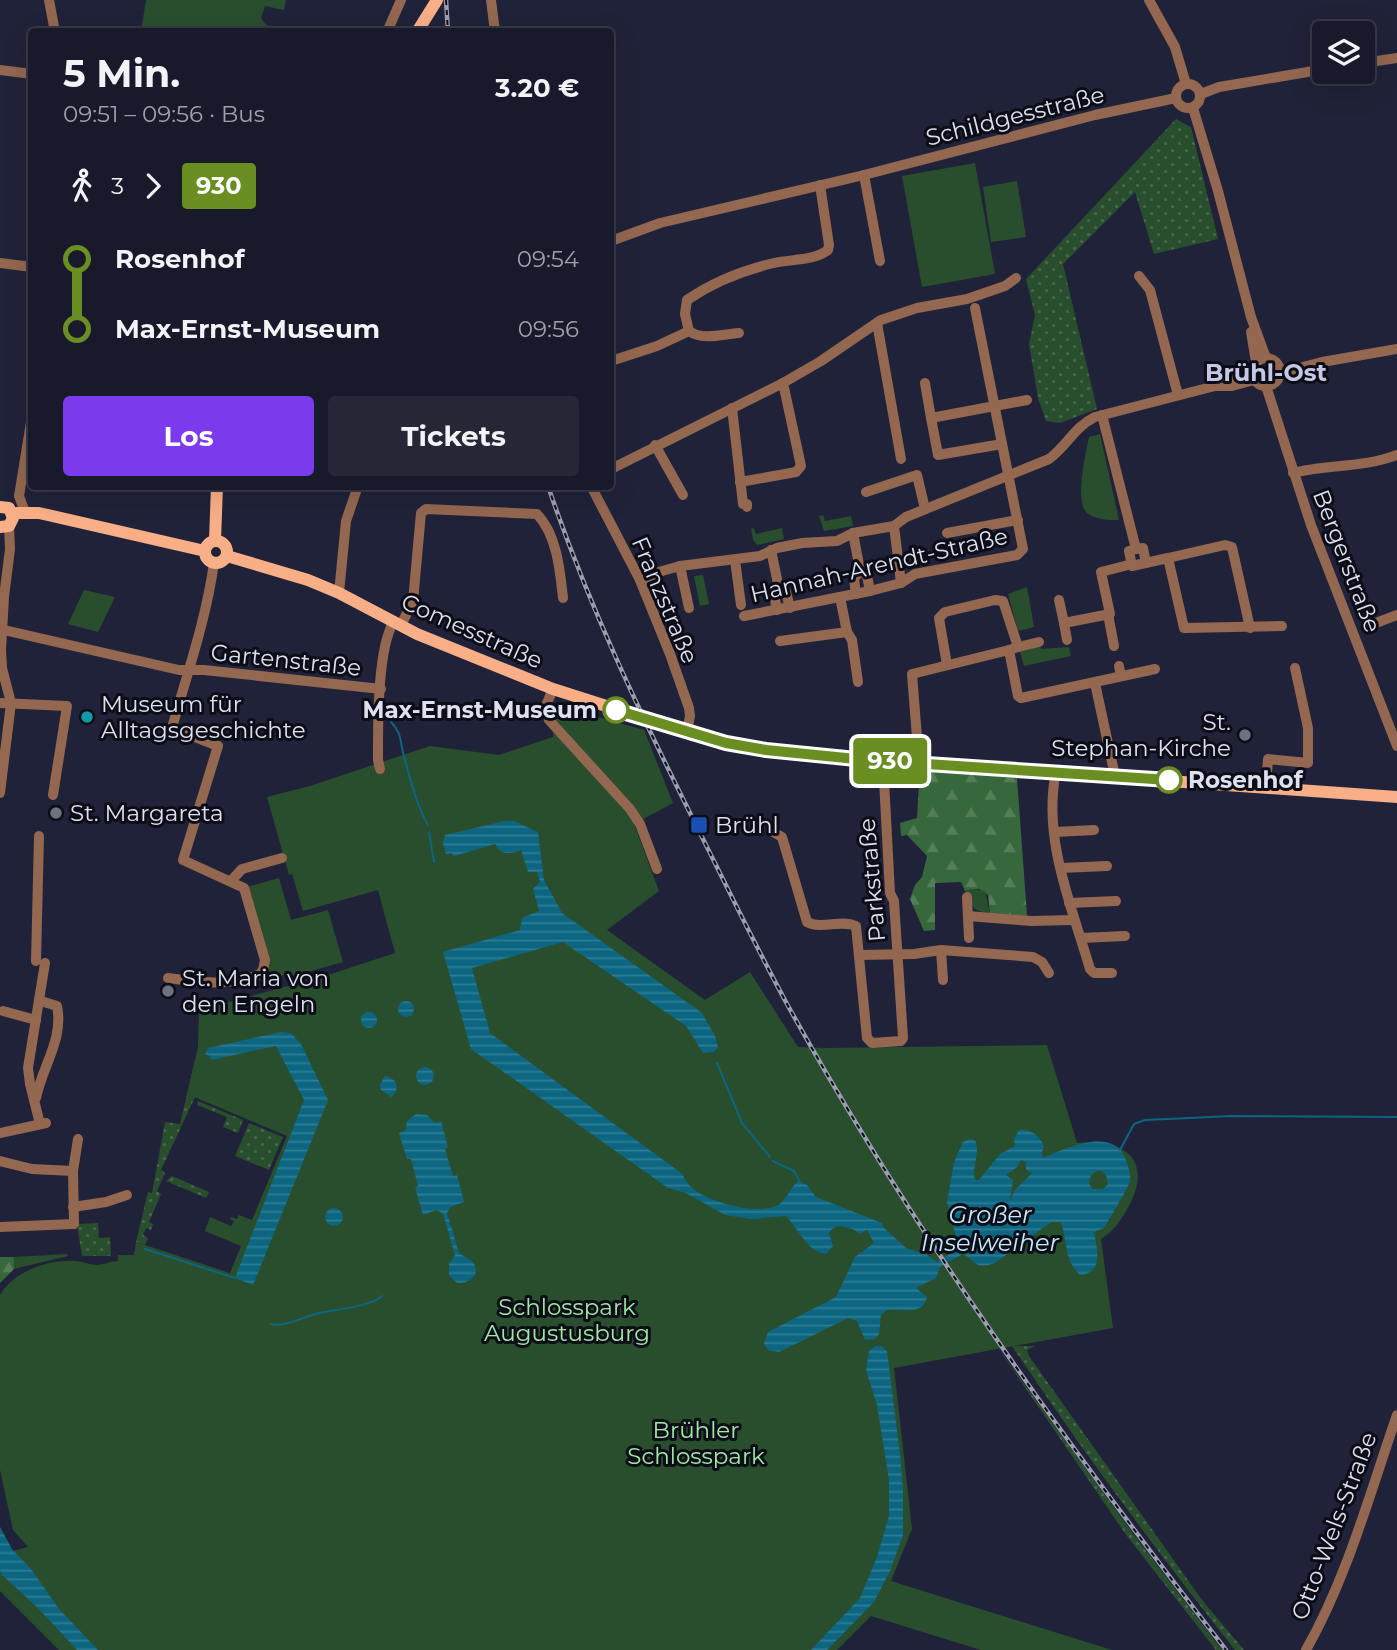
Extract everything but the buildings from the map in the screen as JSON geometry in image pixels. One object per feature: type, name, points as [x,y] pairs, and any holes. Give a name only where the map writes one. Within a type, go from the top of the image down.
[{"type":"main road","points":[[420,28],[437,0]]},
{"type":"main road","points":[[215,541],[216,490]]},
{"type":"main road","points":[[0,507],[9,508],[12,519],[63,518],[205,551]]},
{"type":"main road","points":[[215,541],[225,545],[227,556],[220,563],[214,563],[206,557],[205,551],[210,543],[215,541]]},
{"type":"main road","name":"Comesstraße","points":[[227,556],[308,580],[339,593],[435,643],[553,689],[687,732],[753,748],[883,761],[1397,797]]},
{"type":"street","points":[[49,0],[54,28]]},
{"type":"street","points":[[389,28],[401,0]]},
{"type":"street","points":[[491,0],[494,28]]},
{"type":"street","points":[[1149,0],[1175,47],[1186,84]]},
{"type":"street","points":[[1375,61],[1397,58]]},
{"type":"street","points":[[0,70],[28,74]]},
{"type":"street","points":[[1201,94],[1219,87],[1312,71]]},
{"type":"street","points":[[1186,84],[1196,86],[1201,94],[1199,102],[1193,108],[1181,106],[1176,98],[1177,90],[1186,84]]},
{"type":"street","name":"Schildgesstraße","points":[[614,240],[660,223],[864,175],[1095,115],[1176,98]]},
{"type":"street","points":[[1193,108],[1261,360],[1274,377]]},
{"type":"street","points":[[864,175],[880,261]]},
{"type":"street","points":[[689,331],[685,307],[687,300],[742,273],[774,263],[819,255],[828,250],[820,185]]},
{"type":"street","points":[[0,263],[28,268]]},
{"type":"street","points":[[1139,276],[1150,290],[1178,395]]},
{"type":"street","points":[[614,467],[783,383],[877,323],[917,308],[967,299],[1005,286],[1016,278]]},
{"type":"street","points":[[947,533],[1018,520],[975,308]]},
{"type":"street","points":[[877,323],[901,459]]},
{"type":"street","points":[[614,360],[657,346],[689,331],[703,337],[739,333]]},
{"type":"street","points":[[640,580],[680,566],[760,556],[771,550],[802,543],[837,541],[853,533],[894,526],[925,509],[1049,459],[1058,453],[1080,425],[1102,415],[1253,377],[1274,377],[1322,362],[1397,349]]},
{"type":"street","points":[[1253,377],[1261,360]]},
{"type":"street","name":"Bergerstraße","points":[[1274,377],[1280,428],[1293,473],[1397,746]]},
{"type":"street","points":[[740,482],[800,469],[783,383]]},
{"type":"street","points":[[925,383],[938,455],[1002,444]]},
{"type":"street","points":[[931,418],[1027,400]]},
{"type":"street","points":[[732,408],[743,504],[747,503],[747,507]]},
{"type":"street","points":[[1102,415],[1136,549]]},
{"type":"street","points":[[0,793],[5,703],[1,629],[12,519],[19,496],[28,441]]},
{"type":"street","points":[[655,445],[683,495]]},
{"type":"street","points":[[1293,473],[1312,468],[1372,463],[1397,455]]},
{"type":"street","points":[[866,492],[917,475],[925,509]]},
{"type":"street","points":[[339,593],[346,522],[357,490]]},
{"type":"street","name":"Franzstraße","points":[[594,490],[640,580],[670,654],[689,709],[687,732]]},
{"type":"street","points":[[380,769],[378,752],[385,644],[388,631],[398,623],[413,601],[421,513],[426,509],[537,514],[548,530],[557,559],[563,598]]},
{"type":"street","name":"Hannah-Arendt-Straße","points":[[744,616],[870,591],[901,583],[915,575],[1017,555],[1023,550],[1018,520]]},
{"type":"street","points":[[894,526],[901,583]]},
{"type":"street","points":[[853,533],[860,569],[867,576],[870,591]]},
{"type":"street","points":[[1114,646],[1101,572],[1225,545],[1232,547],[1250,628]]},
{"type":"street","points":[[1132,564],[1129,551],[1143,548],[1146,563]]},
{"type":"street","points":[[771,550],[778,584],[786,592],[790,607]]},
{"type":"street","points":[[1168,558],[1184,628],[1282,626]]},
{"type":"street","points":[[735,560],[741,605]]},
{"type":"street","points":[[168,978],[228,981],[252,978],[263,971],[263,952],[244,888],[183,860],[218,746],[172,728],[211,589],[214,563]]},
{"type":"street","points":[[680,566],[689,608]]},
{"type":"street","points":[[856,594],[854,579],[860,569]]},
{"type":"street","points":[[777,610],[774,594],[778,584]]},
{"type":"street","points":[[840,597],[847,632],[852,640],[858,682]]},
{"type":"street","points":[[947,665],[939,618],[944,612],[995,600],[1003,601],[1020,698],[1095,682],[1120,671],[1156,668]]},
{"type":"street","points":[[1059,600],[1067,639]]},
{"type":"street","points":[[1063,623],[1108,614]]},
{"type":"street","points":[[1376,623],[1397,615]]},
{"type":"street","name":"Gartenstraße","points":[[1,629],[179,670],[204,670],[381,689]]},
{"type":"street","points":[[780,641],[847,632]]},
{"type":"street","points":[[919,763],[912,674],[1039,642]]},
{"type":"street","points":[[1266,788],[1268,759],[1308,763],[1308,728],[1295,668]]},
{"type":"street","points":[[1095,682],[1115,776]]},
{"type":"street","points":[[553,689],[547,702],[549,720],[630,809],[640,824],[657,869]]},
{"type":"street","points":[[5,703],[67,706],[53,795]]},
{"type":"street","name":"Parkstraße","points":[[883,761],[890,893],[894,901],[898,953],[903,1038],[897,1042],[884,1043],[872,1043],[867,1038],[859,955],[898,953],[940,950],[1033,957],[1042,962],[1049,973]]},
{"type":"street","points":[[1056,772],[1055,832],[1073,920],[1090,969],[1094,973],[1112,973]]},
{"type":"street","points":[[1055,832],[1094,830]]},
{"type":"street","points":[[773,832],[782,837],[807,922],[817,926],[853,924],[857,930],[859,955]]},
{"type":"street","points":[[0,1133],[43,1124],[30,1084],[29,1068],[41,1001],[39,836]]},
{"type":"street","points":[[231,881],[242,869],[282,858]]},
{"type":"street","points":[[1061,868],[1107,866]]},
{"type":"street","points":[[967,897],[969,938]]},
{"type":"street","points":[[1069,903],[1115,901]]},
{"type":"street","points":[[968,916],[1031,922],[1073,920]]},
{"type":"street","points":[[1081,938],[1125,936]]},
{"type":"street","points":[[940,950],[943,980]]},
{"type":"street","points":[[35,1102],[59,1022],[57,1006],[41,1001]]},
{"type":"street","points":[[3,1012],[36,1020]]},
{"type":"street","points":[[0,1227],[74,1224],[73,1171],[78,1139]]},
{"type":"street","points":[[0,1161],[32,1169],[73,1171]]},
{"type":"street","points":[[73,1207],[97,1204],[127,1195]]},
{"type":"street","name":"Otto-Wels-Straße","points":[[1306,1650],[1344,1564],[1397,1415]]},
{"type":"green space","points":[[146,0],[286,0],[284,10],[265,6],[261,18],[266,25],[283,28],[141,28]]},
{"type":"green space","points":[[1176,119],[1191,127],[1218,239],[1154,254],[1135,192],[1063,264],[1097,409],[1060,423],[1046,421],[1038,398],[1029,344],[1035,315],[1026,279]]},
{"type":"green space","points":[[975,163],[995,274],[922,287],[902,176]]},
{"type":"green space","points":[[1017,181],[1026,237],[991,242],[983,187]]},
{"type":"green space","points":[[1100,434],[1119,520],[1094,517],[1087,513],[1081,499],[1089,437]]},
{"type":"green space","points":[[823,515],[825,521],[851,516],[853,526],[824,531],[819,516]]},
{"type":"green space","points":[[754,528],[756,534],[782,528],[784,539],[757,545],[751,529]]},
{"type":"green space","points":[[703,575],[709,604],[700,606],[694,576]]},
{"type":"green space","points":[[1027,587],[1034,627],[1018,631],[1008,594]]},
{"type":"green space","points":[[84,590],[115,597],[98,632],[68,624]]},
{"type":"green space","points":[[1039,643],[1041,649],[1069,647],[1071,656],[1024,666],[1019,649]]},
{"type":"green space","name":"Schlosspark Augustusburg","points":[[555,705],[644,730],[673,803],[634,824],[659,891],[607,930],[705,1000],[750,972],[798,1047],[1047,1045],[1077,1143],[1093,1142],[1120,1148],[1135,1164],[1138,1175],[1136,1189],[1129,1206],[1117,1224],[1101,1239],[1113,1328],[894,1368],[912,1529],[891,1581],[1112,1650],[981,1650],[871,1616],[837,1650],[59,1650],[0,1591],[0,1554],[28,1547],[13,1530],[0,1470],[0,1295],[14,1279],[33,1268],[66,1261],[98,1265],[118,1261],[118,1255],[134,1255],[136,1242],[230,1273],[241,1246],[205,1231],[210,1217],[231,1226],[234,1221],[231,1217],[237,1219],[239,1215],[252,1220],[287,1136],[187,1094],[198,1047],[199,1010],[322,977],[395,953],[378,890],[303,911],[292,874],[289,875],[267,797],[310,786],[430,746],[499,755],[553,737]]},
{"type":"green space","points":[[920,768],[1017,778],[1027,916],[990,913],[988,895],[979,889],[965,891],[961,882],[935,883],[935,930],[924,931],[910,899],[915,885],[922,877],[927,856],[907,835],[901,836],[900,823],[917,818]]},
{"type":"green space","points":[[279,878],[291,920],[328,910],[343,962],[286,978],[285,975],[271,979],[247,887]]},
{"type":"green space","points":[[965,891],[985,891],[990,913],[978,911],[973,907]]},
{"type":"green space","points":[[195,1060],[195,1097],[161,1170],[165,1173],[157,1191],[161,1194],[149,1222],[153,1224],[151,1230],[146,1228],[143,1235],[148,1238],[145,1245],[136,1242],[148,1192],[152,1193],[165,1122],[180,1124]]},
{"type":"green space","points":[[198,1101],[243,1120],[238,1133],[223,1127],[227,1117],[197,1105]]},
{"type":"green space","points":[[249,1123],[283,1137],[269,1170],[235,1156]]},
{"type":"green space","points":[[172,1176],[209,1192],[206,1198],[166,1181]]},
{"type":"green space","points":[[98,1223],[99,1238],[110,1237],[111,1256],[82,1256],[77,1224]]},
{"type":"green space","points":[[68,1256],[14,1269],[14,1257]]},
{"type":"green space","points":[[0,1257],[14,1257],[14,1269],[0,1283]]},
{"type":"green space","points":[[1012,1346],[1035,1346],[1027,1350],[1029,1356],[1202,1600],[1244,1650],[1235,1650],[1177,1576]]},
{"type":"green space","points":[[998,1348],[1134,1535],[1222,1650],[1216,1650],[1127,1536]]},
{"type":"water","name":"Großer Inselweiher","points":[[505,821],[514,821],[538,832],[544,880],[562,913],[702,1013],[715,1036],[718,1047],[714,1052],[703,1053],[686,1026],[563,942],[472,968],[490,1033],[681,1173],[698,1193],[721,1203],[761,1209],[781,1203],[798,1181],[807,1185],[816,1197],[882,1223],[906,1248],[927,1255],[937,1262],[959,1248],[947,1202],[954,1162],[963,1142],[975,1140],[977,1145],[975,1180],[979,1180],[1000,1154],[1015,1146],[1014,1139],[1019,1130],[1027,1130],[1038,1136],[1044,1147],[1043,1158],[1088,1142],[1111,1144],[1120,1149],[1126,1160],[1130,1181],[1104,1228],[1094,1232],[1097,1259],[1093,1270],[1080,1275],[1075,1270],[1069,1258],[1062,1225],[1060,1222],[1051,1222],[995,1263],[980,1265],[963,1254],[940,1267],[936,1278],[916,1288],[927,1297],[925,1303],[911,1310],[887,1310],[881,1315],[879,1334],[875,1339],[865,1340],[857,1321],[848,1318],[779,1352],[768,1350],[764,1344],[768,1332],[836,1297],[855,1257],[874,1243],[867,1230],[860,1234],[849,1227],[832,1229],[829,1233],[833,1246],[826,1254],[813,1249],[786,1216],[751,1219],[725,1215],[686,1193],[668,1188],[471,1049],[443,952],[520,930],[522,918],[539,911],[533,889],[540,882],[537,872],[528,872],[521,850],[506,853],[500,851],[495,844],[454,856],[451,853],[446,854],[443,843],[445,835]],"holes":[[[1021,1160],[1026,1162],[1026,1170],[1032,1173],[1015,1190],[1010,1200],[1013,1180],[1006,1175],[1017,1167]],[[1102,1171],[1106,1175],[1108,1184],[1103,1189],[1092,1189],[1089,1183],[1091,1175]]]},
{"type":"water","points":[[403,1001],[409,1001],[414,1009],[412,1015],[403,1017],[398,1012],[398,1006]]},
{"type":"water","points":[[366,1012],[372,1012],[377,1020],[375,1026],[366,1028],[361,1023],[361,1017]]},
{"type":"water","points":[[281,1032],[291,1033],[301,1044],[328,1100],[253,1285],[235,1278],[304,1100],[276,1046],[211,1060],[210,1056],[205,1054],[208,1048]]},
{"type":"water","points":[[425,1067],[431,1070],[434,1076],[431,1082],[425,1085],[419,1082],[416,1076],[419,1070]]},
{"type":"water","points":[[385,1076],[392,1079],[397,1088],[391,1097],[381,1090],[380,1085]]},
{"type":"water","points":[[416,1114],[427,1115],[435,1123],[441,1121],[453,1176],[457,1175],[464,1202],[450,1207],[447,1213],[459,1253],[471,1260],[476,1268],[475,1276],[465,1282],[457,1283],[449,1275],[449,1264],[455,1255],[443,1214],[437,1210],[423,1215],[415,1188],[418,1186],[411,1159],[407,1159],[399,1133],[405,1131],[407,1121]]},
{"type":"water","points":[[334,1208],[340,1211],[343,1217],[340,1223],[334,1226],[328,1223],[325,1217],[328,1211]]},
{"type":"water","points":[[875,1346],[881,1346],[887,1351],[903,1489],[903,1535],[890,1571],[874,1602],[827,1650],[811,1650],[860,1598],[877,1557],[889,1516],[889,1480],[877,1405],[866,1370],[869,1351]]},
{"type":"water","points":[[0,1527],[12,1549],[31,1569],[59,1609],[98,1650],[77,1650],[39,1609],[2,1575]]},
{"type":"waterway","points":[[391,722],[399,734],[414,792],[428,825]]},
{"type":"waterway","points":[[429,832],[434,862]]},
{"type":"waterway","points":[[717,1063],[742,1123],[770,1157]]},
{"type":"waterway","points":[[1120,1150],[1134,1124],[1145,1120],[1232,1116],[1397,1117]]},
{"type":"waterway","points":[[773,1161],[794,1171],[800,1182]]},
{"type":"waterway","points":[[145,1249],[235,1278]]},
{"type":"waterway","points":[[271,1324],[362,1305],[382,1296]]},
{"type":"railway","points":[[446,0],[448,28]]},
{"type":"railway","points":[[549,490],[598,618],[656,744],[764,961],[836,1089],[939,1255],[994,1336],[1108,1495],[1226,1650]]},
{"type":"bus line","name":"930","points":[[616,710],[726,743],[766,750],[866,760],[1169,780]]},
{"type":"place","name":"Max-Ernst-Museum","points":[[616,710]]},
{"type":"place","name":"Museum für Alltagsgeschichte","points":[[87,717]]},
{"type":"place","name":"St. Stephan-Kirche","points":[[1245,735]]},
{"type":"place","name":"Rosenhof","points":[[1169,780]]},
{"type":"place","name":"St. Margareta","points":[[56,813]]},
{"type":"place","name":"Brühl","points":[[699,825]]},
{"type":"place","name":"St. Maria von den Engeln","points":[[168,991]]},
{"type":"district","name":"Brühl-Ost","points":[[1266,372]]},
{"type":"park label","name":"Brühler Schlosspark","points":[[696,1443]]}]
